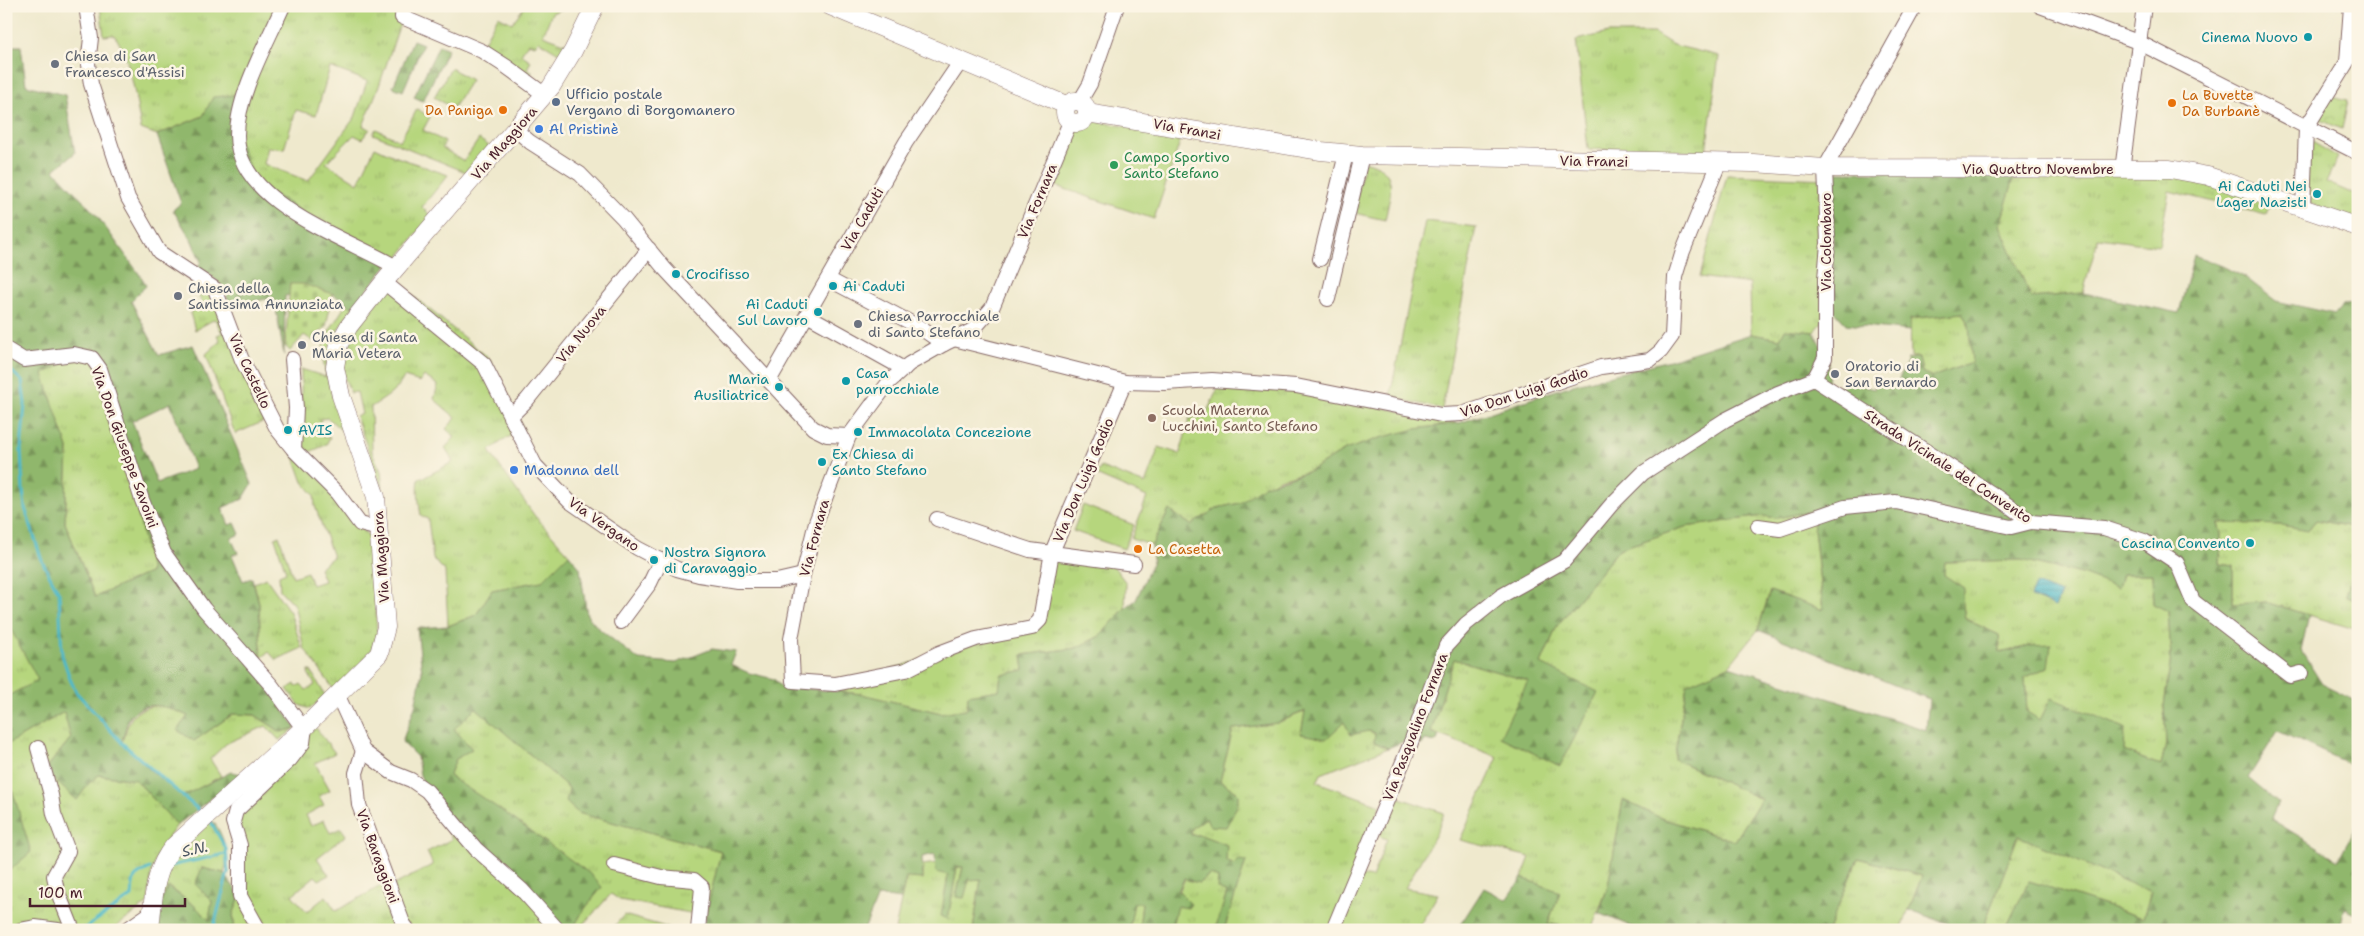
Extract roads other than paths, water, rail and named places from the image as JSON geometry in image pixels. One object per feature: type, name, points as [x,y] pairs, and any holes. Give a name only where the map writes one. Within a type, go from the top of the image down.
[{"type":"main road","name":"Via Maggiora","points":[[151,921],[159,868],[165,856],[197,824],[338,696],[379,654],[386,627],[376,497],[341,396],[336,367],[339,344],[355,318],[396,267],[545,95],[573,51],[595,6]]},
{"type":"main road","name":"Via Franzi","points":[[830,6],[1076,110],[1354,154],[1719,163],[1825,168]]},
{"type":"main road","name":"Via Quattro Novembre","points":[[1825,168],[2122,170]]},
{"type":"main road","points":[[2122,170],[2170,169],[2208,176],[2358,227]]},
{"type":"street","name":"Via Castello","points":[[86,6],[90,34],[88,64],[91,84],[128,198],[159,252],[215,289],[242,360],[277,429],[294,450],[337,493],[360,524],[379,529]]},
{"type":"street","points":[[283,6],[252,78],[241,110],[237,136],[246,170],[263,192],[310,224],[396,267]]},
{"type":"street","points":[[403,6],[402,17],[482,51],[507,66],[545,95]]},
{"type":"street","name":"Via Fornara","points":[[1052,552],[1040,620],[1032,628],[976,639],[939,653],[906,670],[835,684],[793,681],[791,639],[803,576],[816,522],[849,436],[889,382],[904,369],[949,341],[973,330],[992,308],[1076,110],[1090,84],[1118,6]]},
{"type":"street","points":[[1825,168],[1915,6]]},
{"type":"street","points":[[2040,6],[2138,42],[2306,128],[2358,152]]},
{"type":"street","name":"Via Quattro Novembre","points":[[2122,170],[2144,6]]},
{"type":"street","points":[[2303,208],[2306,128],[2347,62],[2351,6]]},
{"type":"street","name":"Via Caduti","points":[[769,381],[906,142],[961,61]]},
{"type":"street","points":[[516,130],[530,142],[580,174],[623,218],[649,249],[813,428],[827,435],[849,436]]},
{"type":"street","points":[[1320,259],[1354,154]]},
{"type":"street","points":[[1328,299],[1354,154]]},
{"type":"street","name":"Via Don Luigi Godio","points":[[949,341],[1125,382],[1165,383],[1212,380],[1296,386],[1441,415],[1462,414],[1601,367],[1650,360],[1661,351],[1672,336],[1675,277],[1683,251],[1719,163]]},
{"type":"street","name":"Via Colombaro","points":[[1814,379],[1825,358],[1824,279],[1828,243],[1825,168]]},
{"type":"street","name":"Via Nuova","points":[[510,417],[533,392],[649,249]]},
{"type":"street","points":[[828,279],[949,341]]},
{"type":"street","name":"Via Vergano","points":[[384,282],[484,364],[535,464],[569,501],[637,548],[692,573],[738,581],[776,581],[803,576]]},
{"type":"street","points":[[808,315],[904,369]]},
{"type":"street","name":"Via Don Giuseppe Savoini","points":[[6,348],[24,360],[74,354],[88,355],[92,358],[100,369],[142,500],[164,553],[204,609],[272,686],[304,728]]},
{"type":"street","points":[[292,358],[296,408],[294,450]]},
{"type":"street","name":"Strada Vicinale del Convento","points":[[1814,379],[1994,495],[2032,522],[2070,527],[2104,528],[2144,541],[2177,563],[2193,601],[2290,676],[2301,673]]},
{"type":"street","name":"Via Pasqualino Fornara","points":[[1333,930],[1410,745],[1446,646],[1466,624],[1501,596],[1564,561],[1612,504],[1643,473],[1725,420],[1778,393],[1814,379]]},
{"type":"street","name":"Via Don Luigi Godio","points":[[937,519],[1030,553],[1052,552],[1125,382]]},
{"type":"street","points":[[1758,526],[1780,529],[1845,507],[1896,502],[2011,527],[2032,522]]},
{"type":"street","points":[[1052,552],[1134,564]]},
{"type":"street","points":[[621,622],[650,583],[661,560]]},
{"type":"street","points":[[338,696],[363,751],[391,772],[411,780],[426,790],[476,849],[522,890],[558,930]]},
{"type":"street","points":[[259,930],[240,896],[240,845],[233,822],[236,811],[290,760],[303,743],[304,728]]},
{"type":"street","points":[[38,748],[52,795],[54,814],[68,851],[54,876],[57,890],[73,930]]},
{"type":"street","name":"Via Baraggioni","points":[[363,751],[356,773],[359,805],[403,923],[408,930]]},
{"type":"street","points":[[614,866],[661,877],[694,880],[702,887],[698,930]]},
{"type":"street","points":[[126,930],[151,921]]},
{"type":"street","points":[[20,930],[35,927],[58,930]]},
{"type":"water","points":[[2036,584],[2061,594],[2055,607],[2031,597]]},
{"type":"waterway","points":[[6,366],[22,381],[25,404],[21,449],[25,508],[42,561],[59,593],[62,655],[70,679],[76,692],[122,743],[201,812]]},
{"type":"waterway","points":[[210,820],[226,849],[228,872],[213,930]]},
{"type":"waterway","name":"S.N.","points":[[170,866],[226,854]]},
{"type":"waterway","name":"S.N.","points":[[82,930],[132,896],[133,881],[140,873],[150,868]]},
{"type":"place","name":"Cinema Nuovo","points":[[2308,37]]},
{"type":"place","name":"Chiesa di San Francesco d'Assisi","points":[[55,64]]},
{"type":"place","name":"Ufficio postale Vergano di Borgomanero","points":[[556,102]]},
{"type":"place","name":"La Buvette Da Burbanè","points":[[2172,103]]},
{"type":"place","name":"Da Paniga","points":[[503,110]]},
{"type":"place","name":"Al Pristinè","points":[[539,129]]},
{"type":"place","name":"Campo Sportivo Santo Stefano","points":[[1114,165]]},
{"type":"place","name":"Ai Caduti Nei Lager Nazisti","points":[[2317,194]]},
{"type":"place","name":"Crocifisso","points":[[676,274]]},
{"type":"place","name":"Ai Caduti","points":[[833,286]]},
{"type":"place","name":"Chiesa della Santissima Annunziata","points":[[178,296]]},
{"type":"place","name":"Ai Caduti Sul Lavoro","points":[[818,312]]},
{"type":"place","name":"Chiesa Parrocchiale di Santo Stefano","points":[[858,324]]},
{"type":"place","name":"Chiesa di Santa Maria Vetera","points":[[302,345]]},
{"type":"place","name":"Oratorio di San Bernardo","points":[[1835,374]]},
{"type":"place","name":"Casa parrocchiale","points":[[846,381]]},
{"type":"place","name":"Maria Ausiliatrice","points":[[779,387]]},
{"type":"place","name":"Scuola Materna Lucchini, Santo Stefano","points":[[1152,418]]},
{"type":"place","name":"AVIS","points":[[288,430]]},
{"type":"place","name":"Immacolata Concezione","points":[[858,432]]},
{"type":"place","name":"Ex Chiesa di Santo Stefano","points":[[822,462]]},
{"type":"place","name":"Madonna dell","points":[[514,470]]},
{"type":"place","name":"Cascina Convento","points":[[2250,543]]},
{"type":"place","name":"La Casetta","points":[[1138,549]]},
{"type":"place","name":"Nostra Signora di Caravaggio","points":[[654,560]]}]
